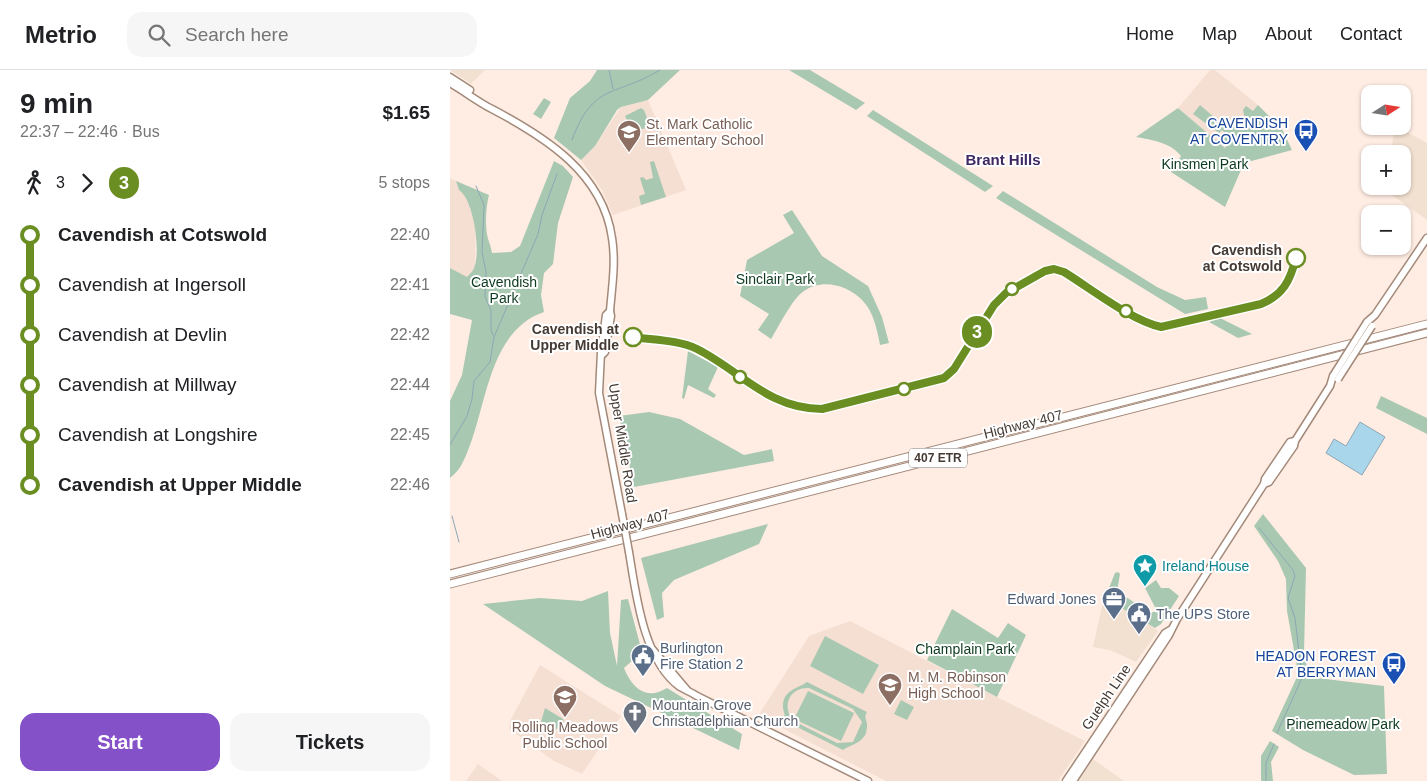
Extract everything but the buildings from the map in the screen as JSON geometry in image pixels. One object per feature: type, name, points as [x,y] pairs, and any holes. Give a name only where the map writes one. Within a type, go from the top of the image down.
[{"type":"highway","name":"Highway 407","points":[[450,574],[1427,324]]},
{"type":"highway","name":"Highway 407","points":[[450,584],[1427,333]]},
{"type":"main road","name":"Upper Middle Road","points":[[450,77],[496,107],[498,111]]},
{"type":"main road","name":"Upper Middle Road","points":[[450,83],[560,150],[580,171],[596,193],[609,222],[614,268],[611,316],[605,352],[602,355],[600,394],[640,618],[654,650],[654,656],[666,673],[681,688],[868,781]]},
{"type":"main road","name":"Guelph Line","points":[[1073,781],[1091,748],[1156,645],[1170,630],[1264,484],[1269,482],[1294,446],[1294,441],[1427,238]]},
{"type":"main road","name":"Guelph Line","points":[[1066,781],[1091,748]]},
{"type":"shaded area","points":[[450,70],[485,70],[471,84]]},
{"type":"shaded area","points":[[1210,70],[1215,70],[1258,105],[1225,148],[1178,108]]},
{"type":"shaded area","name":"St. Mark Catholic Elementary School","points":[[648,100],[686,190],[613,215],[602,190],[581,160],[595,146],[621,107]]},
{"type":"shaded area","points":[[1411,134],[1427,143],[1427,220],[1411,209],[1411,205],[1406,205],[1392,195],[1411,195],[1411,145],[1392,145],[1394,135]]},
{"type":"shaded area","points":[[450,178],[456,181],[459,190],[464,193],[476,221],[475,268],[467,278],[450,268]]},
{"type":"shaded area","points":[[1104,597],[1122,604],[1158,631],[1136,662],[1110,650],[1093,647]]},
{"type":"shaded area","name":"M. M. Robinson High School","points":[[850,621],[1085,741],[1058,781],[886,781],[758,716],[809,636]]},
{"type":"shaded area","name":"Rolling Meadows Public School","points":[[540,665],[621,716],[582,774],[554,761],[509,729],[510,721]]},
{"type":"shaded area","points":[[1093,759],[1124,781],[1079,781]]},
{"type":"shaded area","points":[[478,764],[502,781],[466,781]]},
{"type":"green space","points":[[597,70],[680,70],[648,100],[621,107],[617,110],[595,146],[581,160],[554,138],[570,98],[590,81]]},
{"type":"green space","points":[[789,70],[810,70],[865,103],[856,110]]},
{"type":"green space","points":[[544,98],[551,102],[541,119],[533,114]]},
{"type":"green space","name":"Kinsmen Park","points":[[1200,105],[1228,129],[1233,122],[1239,126],[1245,120],[1243,110],[1246,106],[1253,111],[1258,105],[1282,129],[1292,150],[1244,163],[1225,207],[1171,172],[1181,156],[1177,151],[1160,142],[1136,137],[1178,108],[1225,148],[1230,142],[1226,146],[1220,141],[1226,134],[1222,130],[1219,133],[1193,114]]},
{"type":"green space","points":[[641,108],[644,110],[650,126],[638,129],[630,124],[625,116]]},
{"type":"green space","points":[[873,110],[993,186],[985,192],[867,116]]},
{"type":"green space","name":"Cavendish Park","points":[[554,161],[563,166],[573,177],[558,223],[553,264],[544,273],[541,295],[544,312],[525,322],[511,336],[500,353],[485,393],[474,435],[467,453],[462,464],[450,478],[450,401],[462,375],[472,320],[450,314],[450,268],[467,277],[474,268],[477,250],[475,227],[469,204],[459,190],[456,181],[489,195],[486,225],[492,253],[511,252],[520,246]]},
{"type":"green space","points":[[654,161],[666,197],[641,205],[639,196],[645,194],[640,178],[643,177],[646,180],[653,178],[650,162]]},
{"type":"green space","points":[[1003,191],[1157,287],[1185,300],[1206,297],[1208,309],[1185,314],[996,198]]},
{"type":"green space","name":"Sinclair Park","points":[[792,210],[822,256],[868,286],[882,317],[889,343],[880,345],[872,316],[867,306],[857,295],[842,287],[827,284],[811,287],[799,295],[790,306],[771,339],[758,330],[769,314],[740,296],[747,260],[794,233],[783,215]]},
{"type":"green space","points":[[1220,318],[1252,334],[1238,338],[1209,322]]},
{"type":"green space","points":[[688,351],[718,367],[708,389],[716,395],[714,398],[688,385],[684,399],[682,398]]},
{"type":"green space","points":[[1381,396],[1427,418],[1427,434],[1376,408]]},
{"type":"green space","points":[[649,412],[680,419],[744,455],[772,449],[774,461],[634,487],[619,416]]},
{"type":"green space","name":"Pinemeadow Park","points":[[1263,514],[1306,568],[1304,653],[1309,677],[1384,686],[1387,774],[1354,775],[1303,750],[1272,731],[1297,677],[1297,667],[1287,611],[1286,579],[1278,561],[1254,526]]},
{"type":"green space","points":[[768,524],[759,544],[674,580],[662,593],[664,617],[657,620],[641,558]]},
{"type":"green space","points":[[1118,572],[1120,574],[1117,591],[1150,613],[1157,611],[1145,588],[1156,580],[1161,588],[1169,588],[1179,596],[1161,624],[1155,628],[1115,604],[1107,593],[1115,573]]},
{"type":"green space","points":[[608,591],[610,633],[617,666],[621,600],[628,599],[642,652],[624,668],[631,681],[636,687],[646,693],[659,692],[667,688],[742,734],[739,750],[605,686],[483,604],[540,598],[582,601]]},
{"type":"green space","name":"Champlain Park","points":[[952,609],[998,638],[1008,623],[1026,635],[997,697],[927,660]]},
{"type":"green space","points":[[825,636],[879,665],[863,694],[810,666]]},
{"type":"green space","points":[[807,682],[867,712],[865,716],[867,730],[863,738],[843,750],[783,720],[785,716],[783,702],[785,697],[791,691]],"holes":[[[809,688],[853,709],[862,722],[853,742],[837,743],[794,721],[790,716],[788,704],[792,694]]]},
{"type":"green space","points":[[808,691],[854,713],[841,741],[794,719]]},
{"type":"green space","points":[[901,700],[914,707],[907,720],[894,714]]},
{"type":"green space","points":[[545,708],[563,719],[564,722],[549,736],[541,722]]},
{"type":"green space","points":[[1270,741],[1279,747],[1271,762],[1273,781],[1261,781],[1261,756]]},
{"type":"water","points":[[1360,422],[1385,437],[1362,475],[1326,453],[1334,439],[1346,446]]},
{"type":"waterway","points":[[609,70],[613,89]]},
{"type":"waterway","points":[[572,140],[580,121],[588,108],[597,99],[660,70]]},
{"type":"waterway","points":[[450,445],[467,416],[472,399],[474,381],[490,362],[494,337],[538,234],[542,215],[557,174]]},
{"type":"waterway","points":[[476,186],[484,205],[482,252],[486,272],[485,297],[491,310],[491,330],[493,335]]},
{"type":"waterway","points":[[452,516],[459,542]]},
{"type":"waterway","points":[[1259,528],[1293,570],[1295,576],[1288,598],[1295,618],[1302,678],[1277,733]]},
{"type":"waterway","points":[[1266,781],[1266,763],[1274,744]]},
{"type":"bus line","name":"3","points":[[633,337],[696,348],[787,405],[802,409],[822,409],[941,380],[954,369],[994,305],[1006,293],[1045,271],[1054,269],[1064,272],[1152,326],[1168,327],[1261,304],[1272,299],[1283,291],[1292,274],[1296,258]]},
{"type":"place","name":"CAVENDISH AT COVENTRY","points":[[1306,152]]},
{"type":"place","name":"St. Mark Catholic Elementary School","points":[[629,153]]},
{"type":"place","name":"Cavendish at Cotswold","points":[[1296,258]]},
{"type":"place","name":"Cavendish at Upper Middle","points":[[633,337]]},
{"type":"place","name":"Ireland House","points":[[1145,587]]},
{"type":"place","name":"Edward Jones","points":[[1114,620]]},
{"type":"place","name":"The UPS Store","points":[[1139,635]]},
{"type":"place","name":"Burlington Fire Station 2","points":[[643,677]]},
{"type":"place","name":"HEADON FOREST AT BERRYMAN","points":[[1394,685]]},
{"type":"place","name":"M. M. Robinson High School","points":[[890,706]]},
{"type":"place","name":"Rolling Meadows Public School","points":[[565,718]]},
{"type":"place","name":"Mountain Grove Christadelphian Church","points":[[635,734]]},
{"type":"district","name":"Brant Hills","points":[[1003,160]]}]
